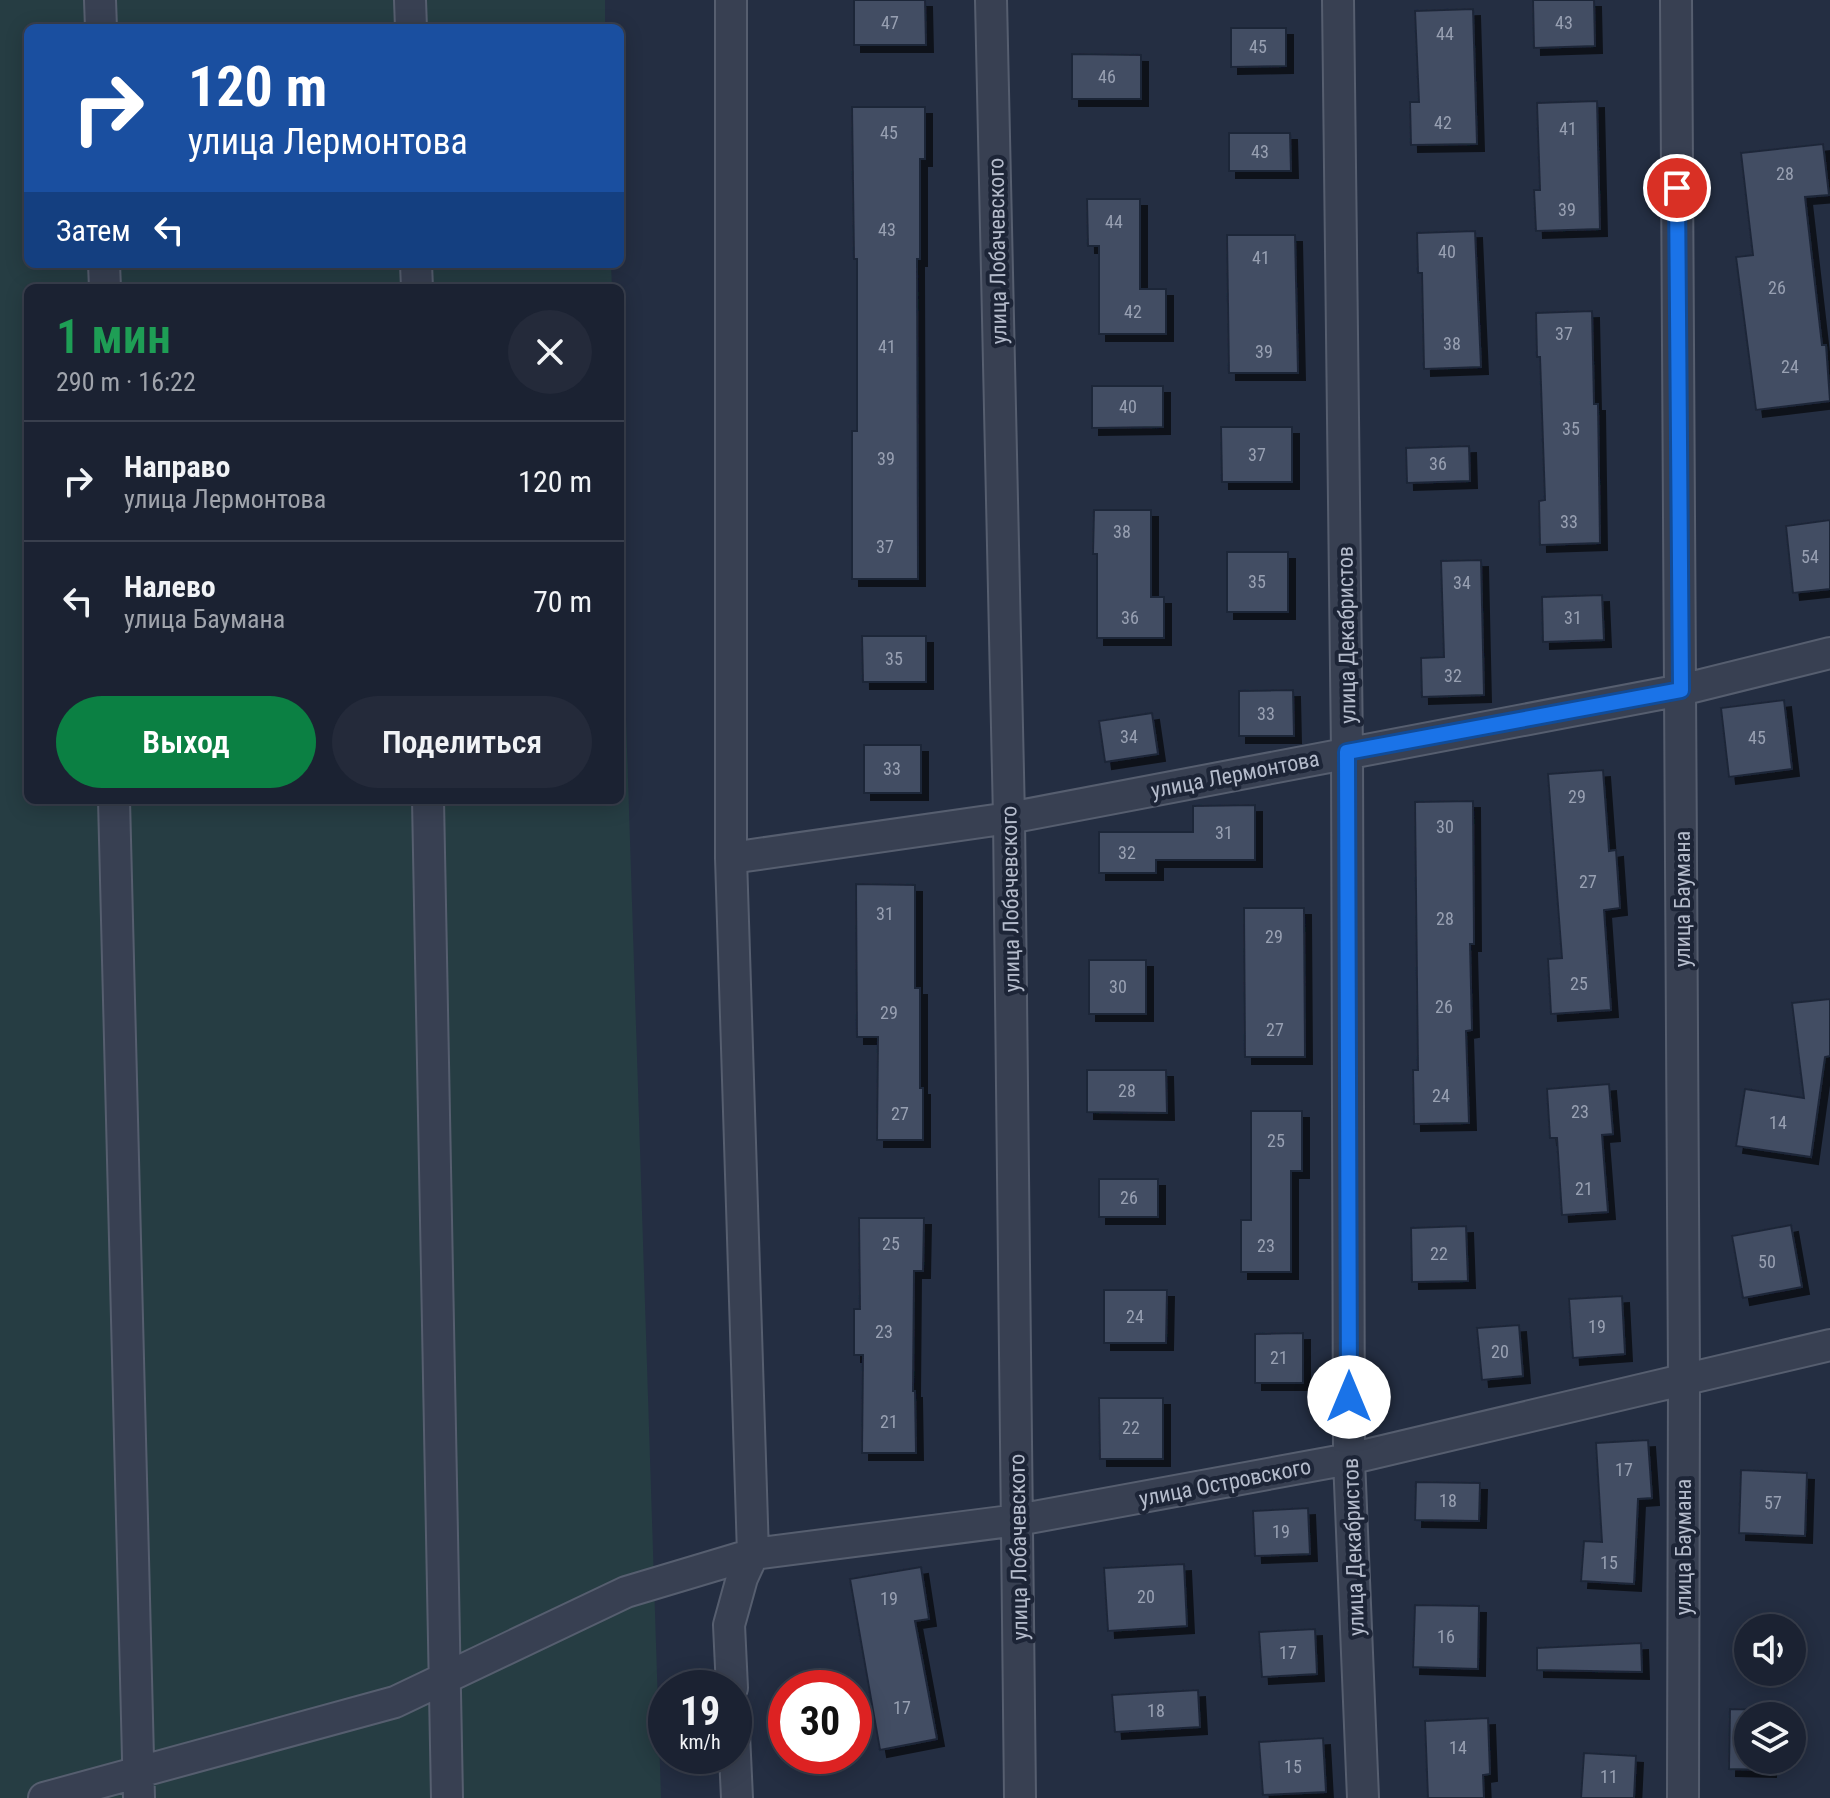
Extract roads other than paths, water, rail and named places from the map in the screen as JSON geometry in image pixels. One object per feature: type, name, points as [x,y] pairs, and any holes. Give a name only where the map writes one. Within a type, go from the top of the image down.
[{"type":"street","points":[[100,0],[101,24]]},
{"type":"street","points":[[410,0],[411,24]]},
{"type":"street","points":[[731,0],[731,858],[753,1554],[742,1578],[729,1625],[731,1670]]},
{"type":"street","name":"улица Лобачевского","points":[[991,0],[1009,818],[1020,1798]]},
{"type":"street","name":"улица Декабристов","points":[[1338,0],[1347,752],[1349,1459],[1363,1798]]},
{"type":"street","name":"улица Баумана","points":[[1676,0],[1684,1378],[1683,1798]]},
{"type":"street","name":"улица Лермонтова","points":[[731,858],[1009,818],[1681,690],[1830,653]]},
{"type":"street","points":[[114,804],[138,1785]]},
{"type":"street","points":[[428,804],[447,1798]]},
{"type":"street","name":"улица Островского","points":[[44,1798],[138,1785],[395,1702],[626,1592],[753,1554],[1018,1520],[1349,1459],[1830,1345]]},
{"type":"street","points":[[736,1774],[737,1798]]}]
